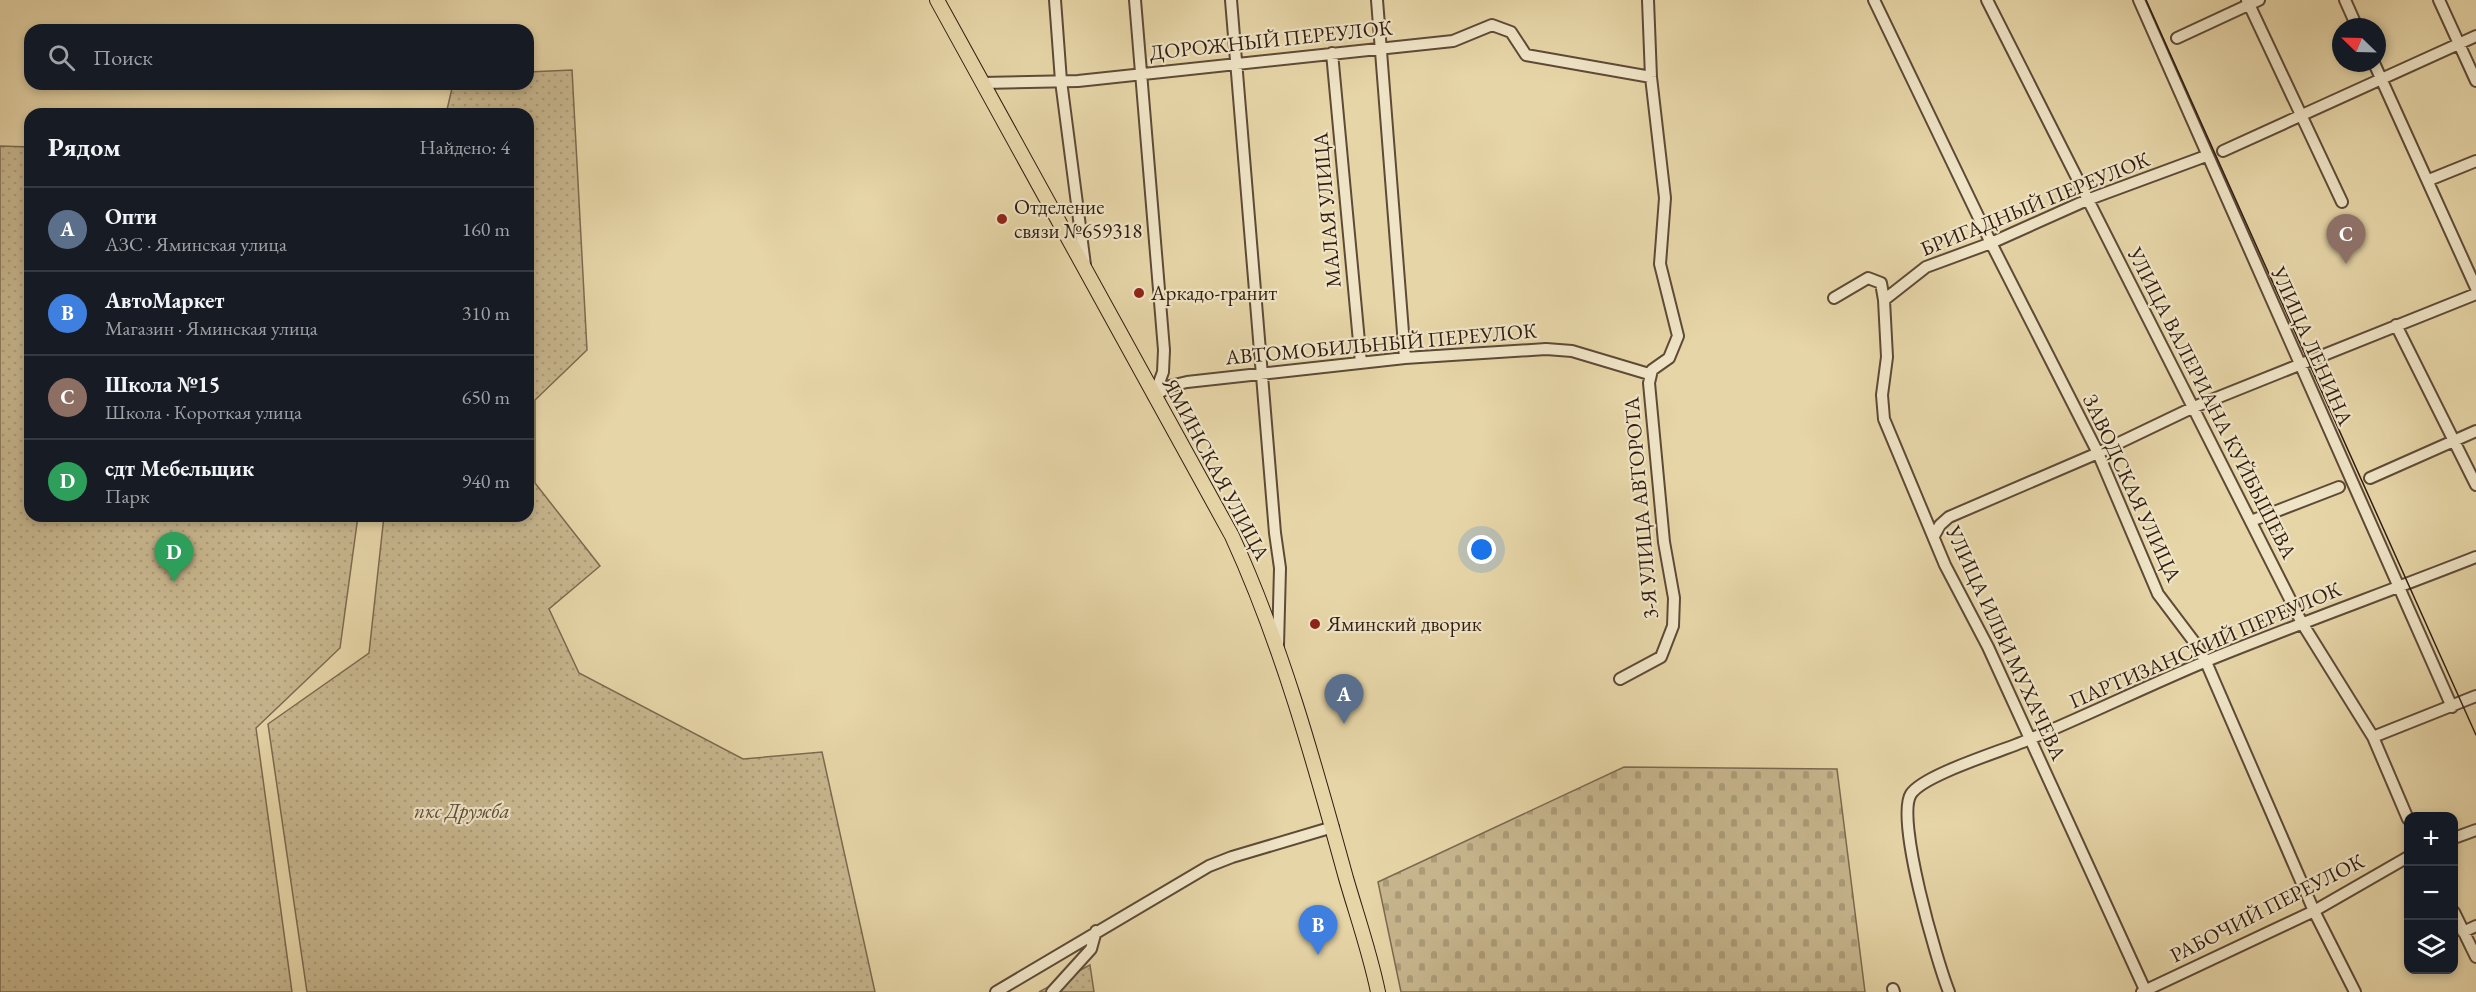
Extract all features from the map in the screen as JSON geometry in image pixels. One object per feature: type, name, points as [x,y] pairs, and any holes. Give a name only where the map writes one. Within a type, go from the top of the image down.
[{"type":"main road","name":"ЯМИНСКАЯ УЛИЦА","points":[[937,0],[1232,536],[1255,587],[1278,649],[1333,827],[1378,992]]},
{"type":"street","points":[[1055,0],[1061,81],[1086,273]]},
{"type":"street","points":[[1135,0],[1164,350],[1162,372],[1154,396]]},
{"type":"street","points":[[1231,0],[1275,533],[1280,568],[1278,649]]},
{"type":"street","points":[[1377,0],[1405,358]]},
{"type":"street","name":"3-Я УЛИЦА АВТОРОТА","points":[[1620,679],[1661,657],[1674,619],[1649,374],[1669,358],[1678,336],[1660,264],[1665,198],[1660,140],[1654,112],[1648,0]]},
{"type":"street","name":"ЗАВОДСКАЯ УЛИЦА","points":[[1874,0],[1991,243],[2098,453],[2158,594],[2195,643],[2206,662],[2314,911],[2355,992]]},
{"type":"street","name":"УЛИЦА ВАЛЕРИАНА КУЙБЫШЕВА","points":[[1987,0],[2302,623],[2373,737],[2406,812]]},
{"type":"street","name":"УЛИЦА ЛЕНИНА","points":[[2139,0],[2298,364],[2452,706]]},
{"type":"street","points":[[2345,0],[2353,18]]},
{"type":"street","points":[[2439,0],[2476,81]]},
{"type":"street","points":[[2177,38],[2252,1],[2342,202]]},
{"type":"street","name":"ДОРОЖНЫЙ ПЕРЕУЛОК","points":[[982,84],[1061,81],[1141,74],[1453,41],[1492,25],[1498,25],[1511,32],[1526,55],[1651,77]]},
{"type":"street","points":[[2223,151],[2302,113],[2382,80],[2476,36]]},
{"type":"street","name":"МАЛАЯ УЛИЦА","points":[[1332,53],[1361,363]]},
{"type":"street","points":[[2378,72],[2476,288]]},
{"type":"street","name":"БРИГАДНЫЙ ПЕРЕУЛОК","points":[[1884,300],[1926,267],[1991,243],[2087,200],[2206,156]]},
{"type":"street","points":[[2429,180],[2476,161]]},
{"type":"street","points":[[1834,298],[1868,278],[1881,283],[1884,300]]},
{"type":"street","points":[[1934,536],[1948,516],[2098,453],[2194,407],[2476,294]]},
{"type":"street","name":"УЛИЦА ИЛЬИ МУХАЧЕВА","points":[[1884,300],[1887,357],[1882,395],[1883,412],[1944,565],[1988,647],[2144,991]]},
{"type":"street","points":[[2396,325],[2476,486]]},
{"type":"street","name":"АВТОМОБИЛЬНЫЙ ПЕРЕУЛОК","points":[[1154,396],[1179,383],[1405,358],[1482,352],[1562,350],[1649,374]]},
{"type":"street","points":[[2370,478],[2476,431]]},
{"type":"street","points":[[2251,521],[2339,487]]},
{"type":"street","name":"ПАРТИЗАНСКИЙ ПЕРЕУЛОК","points":[[1949,992],[1924,914],[1909,826],[1909,798],[1917,788],[1930,778],[2030,740],[2206,662],[2476,557]]},
{"type":"street","points":[[2373,737],[2476,696]]},
{"type":"street","points":[[996,992],[1209,866],[1232,856],[1333,827]]},
{"type":"street","points":[[2458,837],[2476,830]]},
{"type":"street","name":"РАБОЧИЙ ПЕРЕУЛОК","points":[[2144,991],[2314,911],[2404,860]]},
{"type":"street","points":[[2458,920],[2476,957]]},
{"type":"street","points":[[2463,932],[2476,926]]},
{"type":"street","points":[[1052,992],[1091,949],[1096,931]]},
{"type":"green space","name":"пкс Дружба","points":[[572,70],[587,350],[535,400],[535,483],[600,566],[549,609],[579,673],[743,759],[822,752],[875,992],[307,992],[268,724],[369,653],[383,522],[534,522],[534,108],[447,108],[452,90],[534,90],[534,72]]},
{"type":"green space","points":[[0,146],[24,147],[24,522],[357,522],[340,648],[256,728],[292,992],[0,992]]},
{"type":"green space","points":[[1624,767],[1837,769],[1865,992],[1401,992],[1378,882]]},
{"type":"green space","points":[[1090,965],[1094,992],[1039,992]]},
{"type":"tram line","points":[[2146,0],[2476,735]]},
{"type":"place","name":"Отделение связи №659318","points":[[1002,219]]},
{"type":"place","name":"Школа №15","points":[[2346,264]]},
{"type":"place","name":"Аркадо-гранит","points":[[1139,293]]},
{"type":"place","name":"сдт Мебельщик","points":[[174,582]]},
{"type":"place","name":"Яминский дворик","points":[[1315,624]]},
{"type":"place","name":"Опти","points":[[1344,724]]},
{"type":"place","name":"АвтоМаркет","points":[[1318,955]]}]
